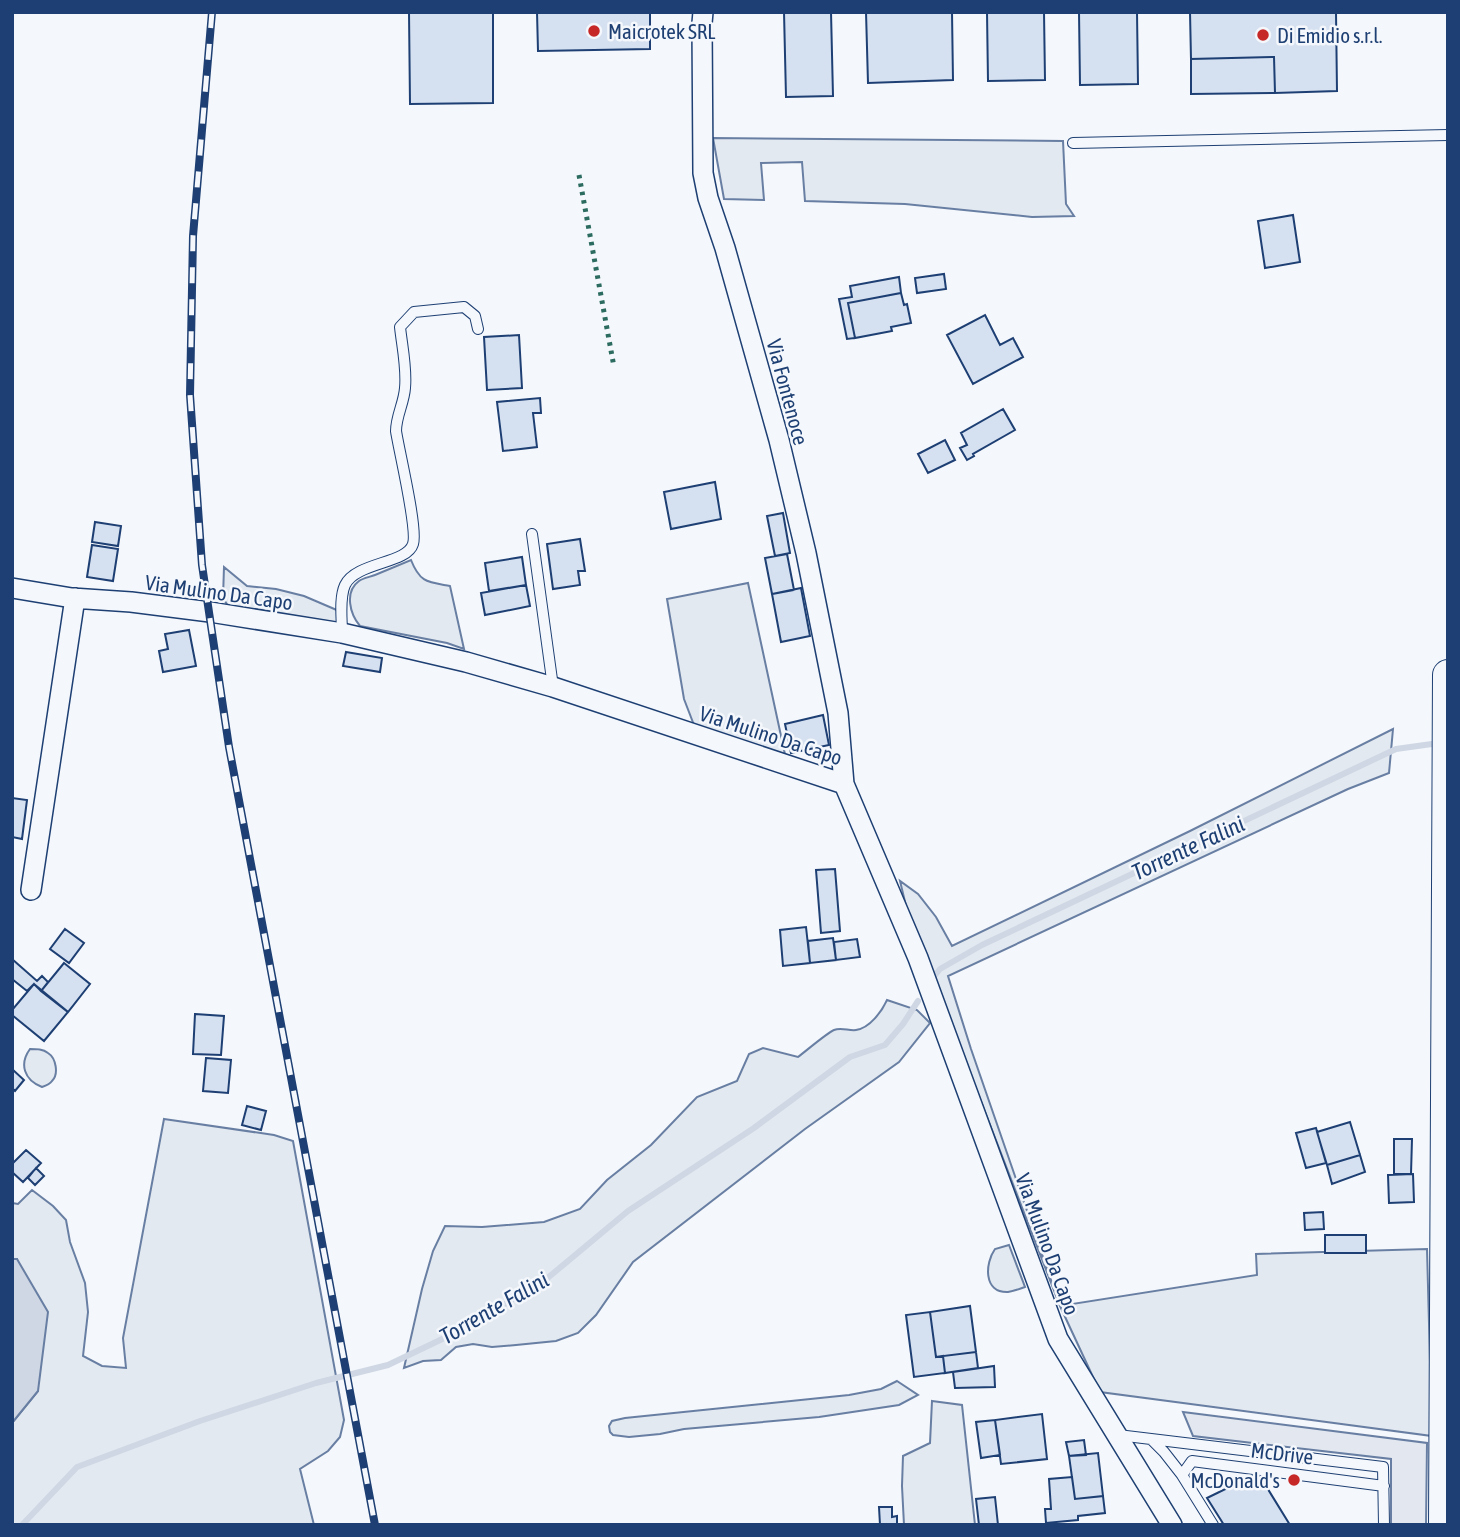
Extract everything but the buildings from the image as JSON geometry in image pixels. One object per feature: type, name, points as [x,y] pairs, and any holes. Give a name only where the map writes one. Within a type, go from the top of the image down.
[{"type":"main road","points":[[1444,1525],[1448,676]]},
{"type":"street","name":"Via Fontenoce","points":[[703,12],[703,173],[779,440],[806,553],[838,713],[844,784]]},
{"type":"street","name":"Via Mulino Da Capo","points":[[12,588],[75,598],[210,612],[342,633],[466,662],[553,687],[844,784],[918,958],[1058,1339],[1172,1525]]},
{"type":"street","points":[[31,890],[75,598]]},
{"type":"lane","points":[[1073,142],[1448,135]]},
{"type":"lane","points":[[342,633],[345,584],[355,574],[407,553],[413,545],[412,523],[396,431],[396,417],[405,387],[400,327],[414,312],[464,307],[475,316],[478,329]]},
{"type":"lane","points":[[532,534],[553,687]]},
{"type":"lane","points":[[1116,1434],[1383,1467],[1384,1525]]},
{"type":"lane","points":[[1151,1438],[1182,1475],[1213,1525]]},
{"type":"lane","name":"McDrive","points":[[1182,1475],[1192,1461],[1384,1486]]},
{"type":"shaded area","points":[[713,138],[1063,141],[1066,204],[1074,216],[1032,217],[905,204],[805,201],[802,162],[761,163],[764,200],[724,199]]},
{"type":"shaded area","points":[[411,560],[421,577],[450,586],[464,649],[447,643],[360,626],[356,621],[350,603],[354,586],[362,579]]},
{"type":"shaded area","points":[[224,567],[247,586],[304,596],[339,611],[339,623],[228,606],[223,598]]},
{"type":"shaded area","points":[[748,583],[786,759],[694,725],[684,699],[667,599]]},
{"type":"shaded area","points":[[1393,729],[1389,773],[1348,789],[948,976],[1060,1306],[907,910],[900,881],[918,894],[936,917],[952,946]]},
{"type":"shaded area","points":[[887,1000],[917,1010],[930,1023],[899,1062],[805,1129],[633,1262],[596,1315],[578,1333],[556,1341],[492,1347],[473,1344],[456,1347],[441,1360],[423,1361],[404,1368],[422,1289],[433,1251],[445,1226],[482,1227],[544,1222],[580,1209],[607,1180],[651,1145],[697,1097],[737,1081],[749,1054],[763,1048],[798,1057],[834,1030],[856,1030],[871,1023]]},
{"type":"shaded area","points":[[30,1049],[46,1052],[55,1062],[54,1078],[42,1087],[31,1080],[25,1071],[25,1060]]},
{"type":"shaded area","points":[[164,1119],[274,1135],[293,1141],[344,1420],[340,1437],[328,1451],[300,1469],[314,1525],[12,1525],[12,1423],[38,1391],[17,1259],[12,1259],[12,1203],[18,1204],[32,1190],[66,1220],[70,1242],[85,1283],[88,1312],[83,1356],[102,1366],[126,1368],[123,1338]]},
{"type":"shaded area","points":[[1009,1245],[1025,1287],[1008,1292],[994,1288],[990,1283],[988,1269],[995,1249]]},
{"type":"shaded area","points":[[1427,1249],[1432,1436],[1100,1392],[1060,1306],[1257,1275],[1256,1254]]},
{"type":"shaded area","points":[[12,1259],[17,1259],[48,1312],[38,1391],[12,1423]]},
{"type":"shaded area","points":[[897,1381],[918,1395],[899,1405],[819,1417],[684,1429],[629,1437],[613,1435],[610,1432],[612,1421],[625,1418],[849,1395],[881,1389]]},
{"type":"shaded area","points":[[932,1401],[962,1405],[975,1525],[904,1525],[903,1456],[930,1443]]},
{"type":"shaded area","points":[[1183,1412],[1427,1443],[1426,1525],[1391,1525],[1391,1459],[1193,1436]]},
{"type":"waterway","name":"Torrente Falini","points":[[936,974],[982,945],[1396,749],[1439,743]]},
{"type":"waterway","name":"Torrente Falini","points":[[22,1525],[77,1467],[200,1421],[316,1383],[388,1365],[461,1330],[544,1281],[628,1211],[754,1128],[850,1057],[885,1045],[918,1001]]},
{"type":"railway","points":[[212,12],[193,236],[190,395],[202,565],[229,747],[375,1525]]},
{"type":"hedge","points":[[579,175],[614,367]]},
{"type":"place","name":"Maicrotek SRL","points":[[594,31]]},
{"type":"place","name":"Di Emidio s.r.l.","points":[[1263,35]]},
{"type":"place","name":"McDonald's","points":[[1294,1480]]}]
